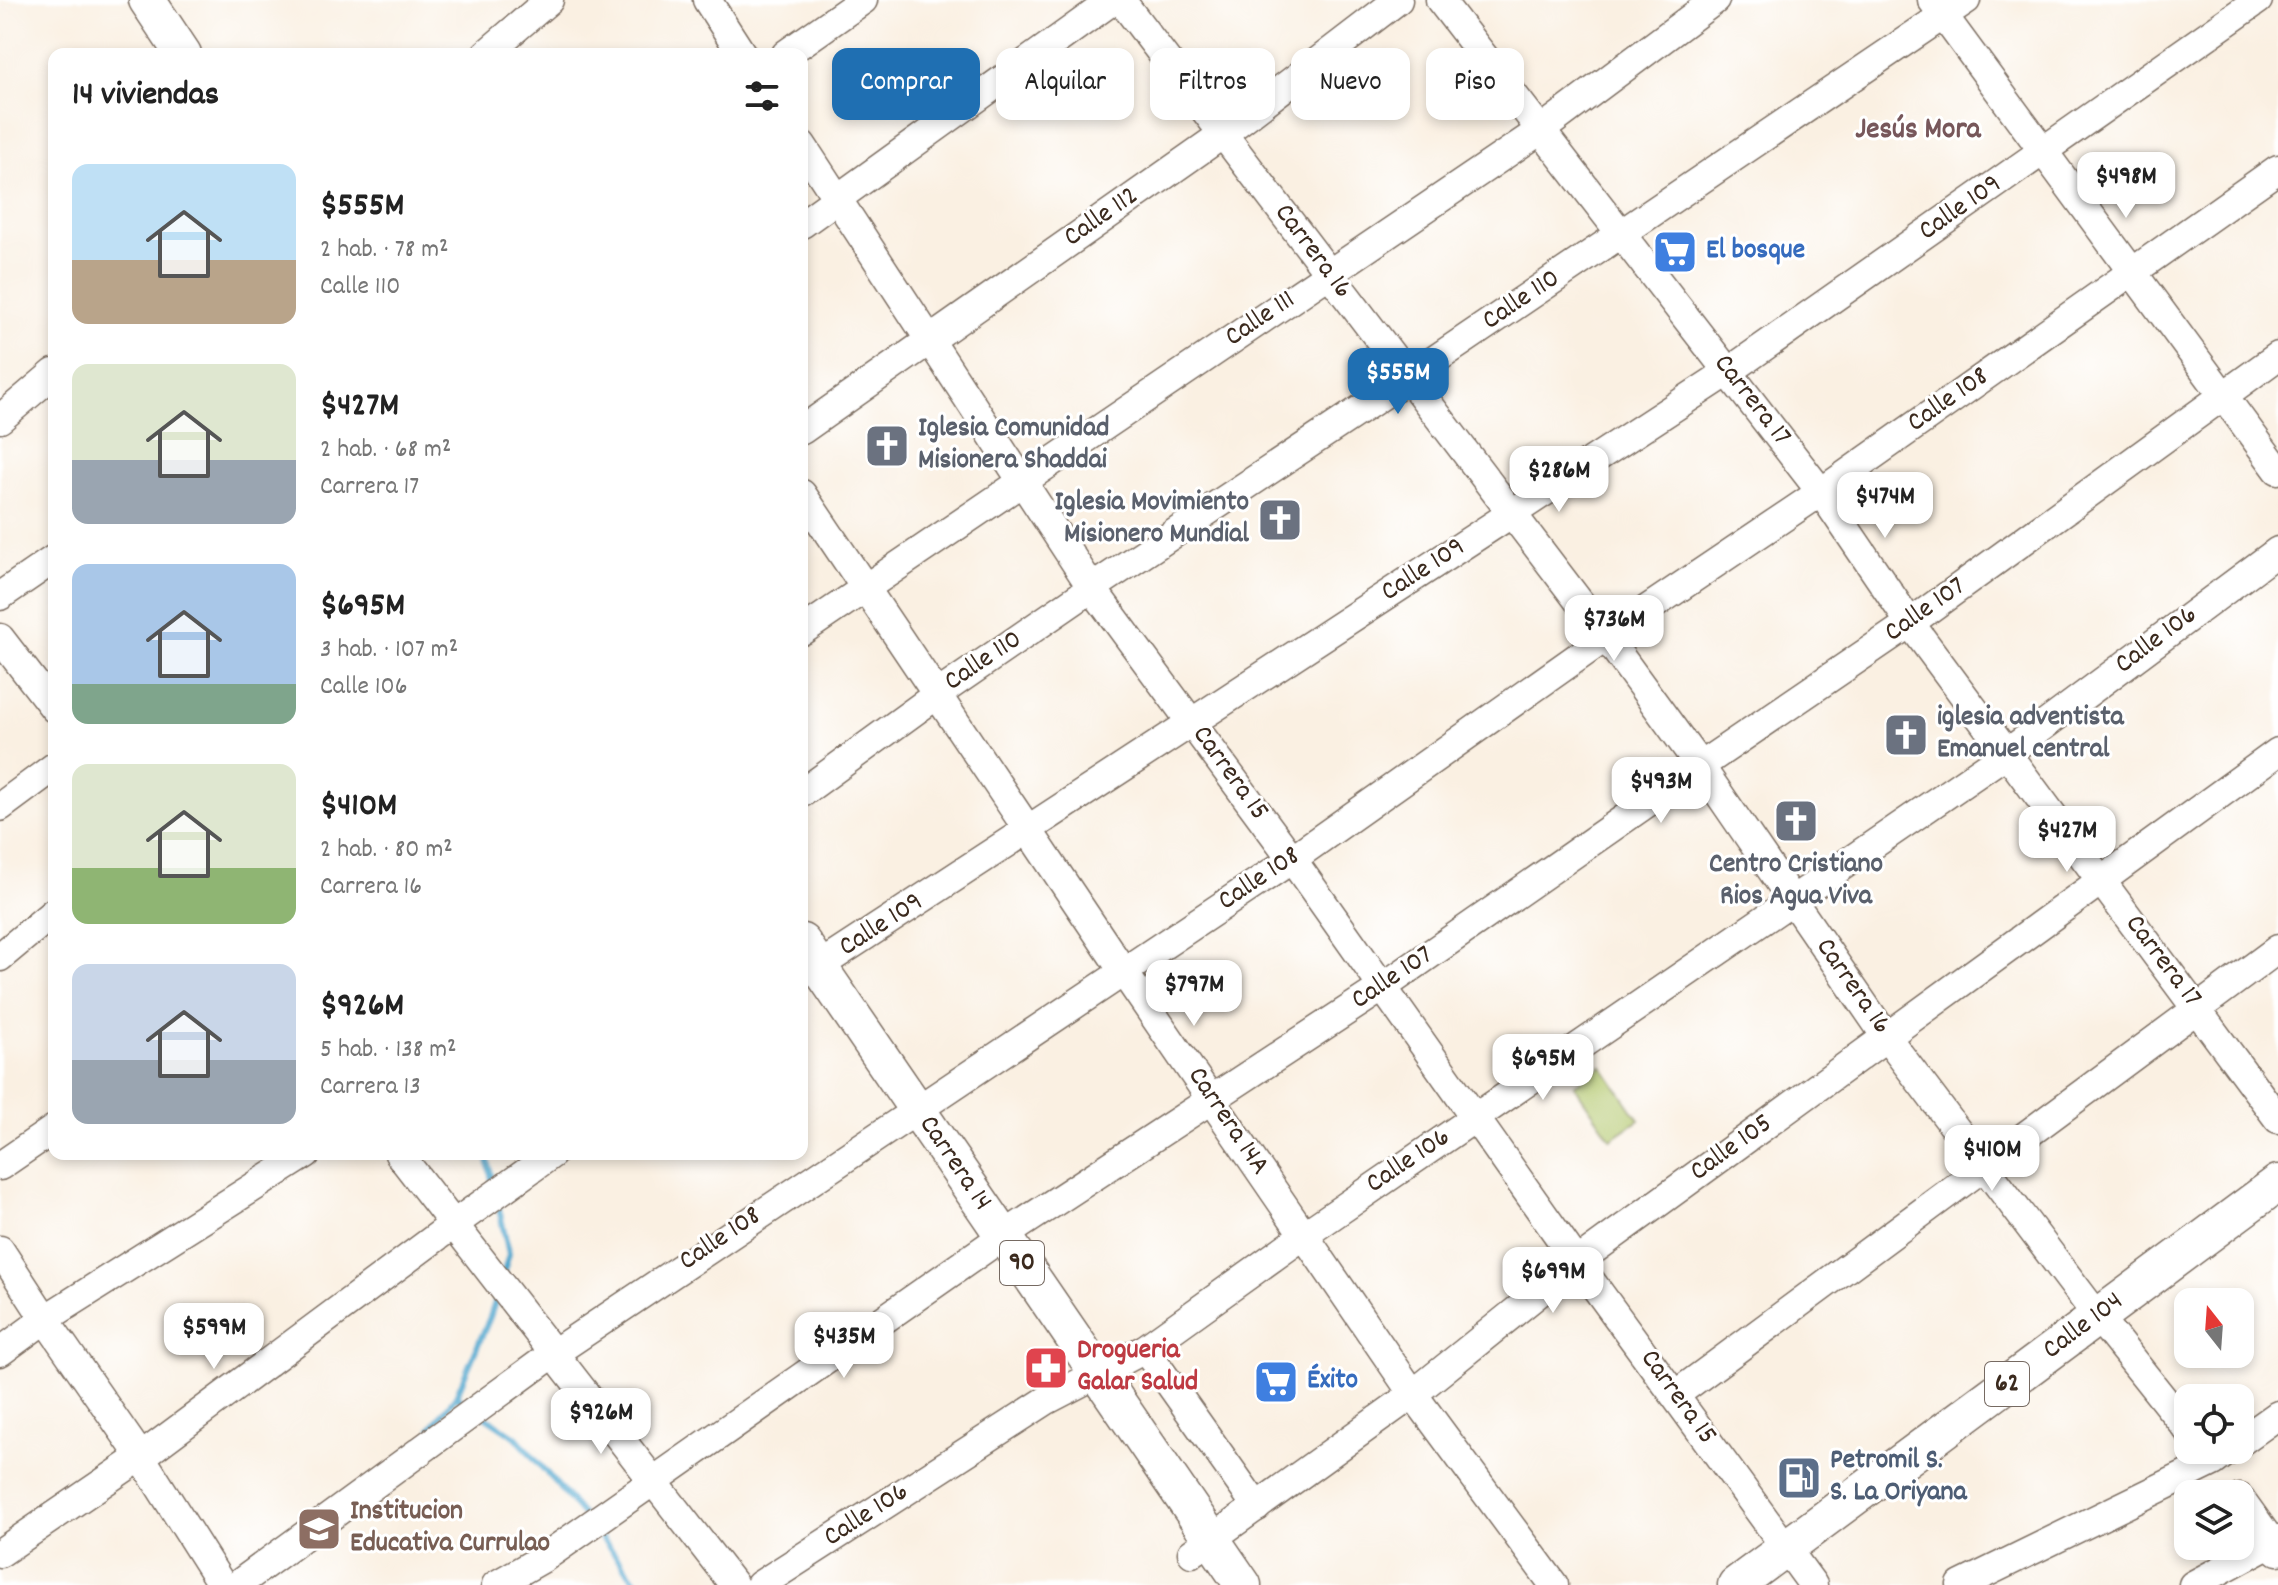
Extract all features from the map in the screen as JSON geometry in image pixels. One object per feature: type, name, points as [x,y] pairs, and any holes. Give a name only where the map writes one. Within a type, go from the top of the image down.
[{"type":"main road","points":[[147,0],[179,48]]},
{"type":"main road","name":"Carrera 14","points":[[808,964],[907,1115],[1201,1546],[1243,1585]]},
{"type":"main road","name":"Calle 104","points":[[1736,1585],[2278,1183]]},
{"type":"main road","name":"Carrera 14","points":[[1201,1546],[1213,1585]]},
{"type":"street","points":[[493,48],[549,0]]},
{"type":"street","points":[[707,0],[738,48]]},
{"type":"street","points":[[795,48],[863,0]]},
{"type":"street","points":[[808,220],[1113,0]]},
{"type":"street","name":"Carrera 16","points":[[1121,0],[1606,637],[1700,766],[1887,1038],[2174,1412]]},
{"type":"street","name":"Calle 112","points":[[808,426],[1223,134],[1398,0]]},
{"type":"street","name":"Carrera 17","points":[[1440,0],[1821,492],[1910,623],[2278,1119]]},
{"type":"street","name":"Calle 111","points":[[808,627],[1541,130],[1715,0]]},
{"type":"street","name":"Calle 110","points":[[808,789],[1092,588],[1621,234],[1937,8],[1966,0]]},
{"type":"street","name":"Calle 109","points":[[808,964],[1029,830],[1728,372],[2258,0]]},
{"type":"street","points":[[1937,8],[2278,470]]},
{"type":"street","name":"Carrera 15","points":[[808,154],[1092,588],[1292,859],[1577,1262],[1813,1585]]},
{"type":"street","name":"Calle 108","points":[[237,1585],[554,1353],[1292,859],[1606,637],[1821,492],[2278,169]]},
{"type":"street","name":"Calle 107","points":[[496,1585],[545,1557],[994,1242],[1383,987],[1910,623],[2278,356]]},
{"type":"street","points":[[0,419],[48,378]]},
{"type":"street","name":"Carrera 14A","points":[[808,503],[1413,1394],[1554,1585]]},
{"type":"street","name":"Calle 106","points":[[760,1585],[1047,1400],[1145,1349],[1304,1235],[2007,753],[2278,551]]},
{"type":"street","points":[[0,596],[48,563]]},
{"type":"street","points":[[0,638],[48,700]]},
{"type":"street","name":"Calle 105","points":[[1201,1546],[1413,1394],[1577,1262],[2278,752]]},
{"type":"street","points":[[0,807],[48,771]]},
{"type":"street","points":[[0,957],[48,917]]},
{"type":"street","points":[[1675,1395],[2278,949]]},
{"type":"street","points":[[0,1166],[48,1133]]},
{"type":"street","points":[[0,1352],[45,1319],[297,1160]]},
{"type":"street","points":[[404,1160],[734,1585]]},
{"type":"street","points":[[0,1553],[141,1457],[544,1160]]},
{"type":"street","points":[[0,1250],[141,1457],[222,1585]]},
{"type":"street","points":[[1145,1349],[1257,1507]]},
{"type":"street","points":[[2254,1432],[2278,1415]]},
{"type":"street","points":[[1961,1585],[2196,1464]]},
{"type":"street","points":[[2193,1585],[2276,1544],[2254,1516]]},
{"type":"green space","points":[[1602,1066],[1639,1120],[1611,1139],[1574,1085]]},
{"type":"waterway","points":[[488,1160],[493,1186]]},
{"type":"waterway","points":[[498,1204],[509,1254],[503,1275]]},
{"type":"waterway","points":[[471,1406],[456,1396],[498,1293]]},
{"type":"waterway","points":[[431,1428],[456,1396]]},
{"type":"waterway","points":[[483,1415],[516,1437],[587,1520]]},
{"type":"waterway","points":[[232,1570],[286,1532]]},
{"type":"waterway","points":[[597,1532],[639,1585]]},
{"type":"place","name":"El bosque","points":[[1675,252]]},
{"type":"place","name":"Iglesia Comunidad Misionera Shaddai","points":[[887,446]]},
{"type":"place","name":"Iglesia Movimiento Misionero Mundial","points":[[1280,520]]},
{"type":"place","name":"iglesia adventista Emanuel central","points":[[1906,735]]},
{"type":"place","name":"Centro Cristiano Rios Agua Viva","points":[[1796,821]]},
{"type":"place","name":"Drogueria Galar Salud","points":[[1046,1368]]},
{"type":"place","name":"Éxito","points":[[1276,1382]]},
{"type":"place","name":"Petromil S. S. La Oriyana","points":[[1799,1478]]},
{"type":"place","name":"Institucion Educativa Currulao","points":[[319,1529]]},
{"type":"district","name":"Jesús Mora","points":[[1918,131]]}]
